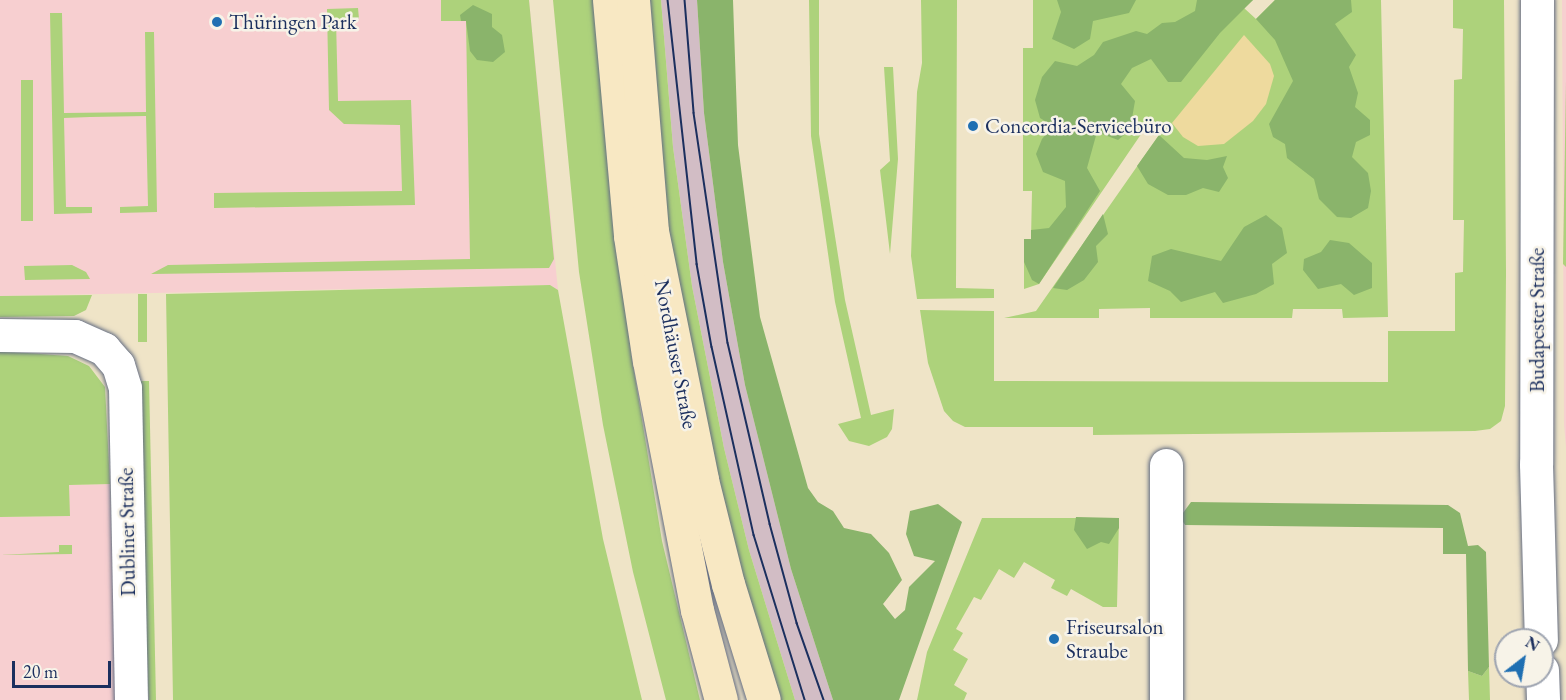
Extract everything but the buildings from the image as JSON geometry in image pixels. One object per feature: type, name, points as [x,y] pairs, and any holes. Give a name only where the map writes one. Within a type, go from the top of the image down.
[{"type":"main road","name":"Nordhäuser Straße","points":[[609,0],[630,236],[649,360],[697,610],[721,700]]},
{"type":"main road","name":"Nordhäuser Straße","points":[[633,0],[654,241],[702,480],[728,584],[764,700]]},
{"type":"street","name":"Budapester Straße","points":[[1537,0],[1536,464],[1541,628]]},
{"type":"street","name":"Dubliner Straße","points":[[0,335],[75,336],[104,349],[118,365],[125,388],[130,700]]},
{"type":"street","points":[[1166,465],[1167,700]]},
{"type":"shaded area","points":[[0,0],[529,0],[558,290],[550,285],[0,296]]},
{"type":"shaded area","points":[[661,0],[697,0],[704,113],[723,262],[745,385],[791,569],[833,700],[795,700],[749,550],[724,448],[692,286],[673,147]]},
{"type":"shaded area","points":[[1562,0],[1566,0],[1566,447],[1564,425]]},
{"type":"shaded area","points":[[110,484],[116,700],[0,700],[0,517],[69,516],[69,485]]},
{"type":"green space","points":[[441,0],[529,0],[554,259],[549,268],[151,274],[168,265],[470,259],[466,21],[441,21]]},
{"type":"green space","points":[[553,0],[598,0],[631,353],[662,541],[700,700],[666,700],[633,572],[603,425],[579,272]]},
{"type":"green space","points":[[648,0],[661,0],[673,147],[692,286],[724,448],[749,550],[795,700],[775,700],[730,545],[665,211]]},
{"type":"green space","points":[[697,0],[733,0],[738,145],[760,317],[808,488],[818,502],[833,511],[844,528],[871,534],[889,553],[902,580],[883,604],[895,619],[905,610],[909,587],[935,561],[914,556],[906,534],[910,511],[938,504],[962,522],[899,700],[833,700],[791,569],[745,385],[723,262],[704,113]]},
{"type":"green space","points":[[809,0],[819,0],[819,134],[845,300],[871,415],[894,409],[892,429],[887,437],[869,446],[849,441],[838,424],[861,418],[835,302],[811,136]]},
{"type":"green space","points":[[921,0],[957,0],[956,288],[994,289],[994,298],[917,299],[911,256],[917,92],[922,63]]},
{"type":"green space","points":[[1033,0],[1253,0],[1244,8],[1256,19],[1275,0],[1381,0],[1388,317],[1343,318],[1342,309],[1293,309],[1292,318],[1150,318],[1150,308],[1099,309],[1099,318],[1004,318],[1036,311],[1159,135],[1148,124],[1039,284],[1024,289],[1024,239],[1031,239],[1032,191],[1023,191],[1023,48],[1033,48]]},
{"type":"green space","points":[[1057,0],[1136,0],[1129,13],[1093,21],[1090,39],[1074,49],[1052,39],[1061,12]]},
{"type":"green space","points":[[1197,0],[1253,0],[1220,33],[1181,82],[1168,82],[1151,59],[1132,68],[1121,84],[1135,101],[1130,130],[1118,140],[1097,132],[1087,168],[1100,191],[1039,284],[1032,280],[1024,262],[1024,239],[1031,239],[1031,230],[1049,228],[1066,207],[1065,181],[1043,172],[1036,154],[1042,139],[1053,126],[1040,118],[1035,100],[1042,77],[1055,61],[1077,66],[1094,55],[1103,42],[1136,31],[1147,34],[1162,23],[1175,22],[1195,11]]},
{"type":"green space","points":[[1275,0],[1351,0],[1352,12],[1335,24],[1356,55],[1349,67],[1358,93],[1355,107],[1370,120],[1370,135],[1356,142],[1352,157],[1368,173],[1371,191],[1368,208],[1351,218],[1337,217],[1319,199],[1314,179],[1287,158],[1285,144],[1273,137],[1269,124],[1293,81],[1275,40],[1256,19]]},
{"type":"green space","points":[[1453,0],[1504,0],[1506,273],[1505,406],[1501,421],[1490,429],[1475,431],[1093,435],[1093,427],[965,427],[953,421],[944,411],[928,363],[920,310],[994,311],[994,381],[1388,382],[1388,331],[1455,331],[1455,273],[1463,272],[1464,220],[1453,220],[1454,80],[1462,79],[1463,29],[1453,28]]},
{"type":"green space","points":[[473,5],[492,14],[492,27],[502,35],[505,52],[493,62],[477,60],[470,51],[466,21],[461,21],[460,15]]},
{"type":"green space","points":[[358,8],[359,19],[336,20],[338,101],[411,100],[415,205],[214,208],[214,193],[402,191],[400,125],[344,124],[329,110],[327,9]]},
{"type":"green space","points":[[50,13],[62,13],[64,113],[146,112],[145,32],[154,32],[157,212],[120,213],[120,207],[148,206],[146,116],[90,117],[64,118],[66,207],[92,207],[92,213],[54,214]]},
{"type":"green space","points":[[884,67],[893,67],[898,159],[890,254],[880,170],[890,161]]},
{"type":"green space","points":[[21,80],[33,80],[33,221],[21,221]]},
{"type":"green space","points":[[1566,81],[1566,267],[1563,264]]},
{"type":"green space","points":[[1159,135],[1184,158],[1207,160],[1227,156],[1223,167],[1228,178],[1219,192],[1203,188],[1186,195],[1168,195],[1148,184],[1137,166]]},
{"type":"green space","points":[[1103,214],[1108,234],[1096,246],[1098,262],[1084,280],[1067,290],[1053,288]]},
{"type":"green space","points":[[1266,215],[1282,228],[1287,253],[1272,264],[1274,284],[1256,294],[1223,303],[1215,292],[1181,302],[1170,291],[1148,281],[1152,256],[1171,249],[1221,261],[1244,227]]},
{"type":"green space","points":[[1330,240],[1349,243],[1372,263],[1372,288],[1354,295],[1341,284],[1318,289],[1303,270],[1304,259],[1321,252]]},
{"type":"green space","points":[[72,265],[86,272],[90,279],[25,280],[24,266]]},
{"type":"green space","points":[[550,285],[558,290],[603,539],[642,700],[173,700],[166,294]]},
{"type":"green space","points":[[138,294],[147,294],[147,342],[138,342]]},
{"type":"green space","points":[[92,295],[86,310],[74,316],[0,317],[0,296]]},
{"type":"green space","points":[[0,351],[68,356],[89,366],[105,387],[110,484],[69,485],[70,516],[0,517]]},
{"type":"green space","points":[[140,381],[149,381],[156,700],[149,700],[148,685]]},
{"type":"green space","points":[[1191,502],[1448,505],[1460,513],[1468,546],[1478,545],[1486,552],[1489,667],[1482,676],[1468,671],[1466,554],[1443,554],[1443,528],[1185,525],[1180,517]]},
{"type":"green space","points":[[1076,517],[1119,518],[1119,528],[1109,544],[1101,542],[1087,549],[1074,530]]},
{"type":"green space","points":[[982,518],[1119,518],[1117,607],[1103,607],[1071,589],[1067,596],[1051,588],[1055,580],[1024,562],[1014,578],[999,569],[981,600],[974,597],[956,629],[963,633],[953,650],[968,659],[954,685],[967,693],[964,700],[917,700],[927,652]]},
{"type":"green space","points":[[59,545],[72,545],[72,554],[0,555],[59,552]]},
{"type":"green space","points":[[1489,667],[1490,700],[1469,700],[1468,671],[1482,676]]},
{"type":"sand","points":[[1244,35],[1270,64],[1274,76],[1266,104],[1253,121],[1224,144],[1198,146],[1183,137],[1172,123]]},
{"type":"tram line","points":[[668,0],[697,264],[712,347],[754,535],[805,700]]},
{"type":"tram line","points":[[685,0],[694,113],[728,343],[770,524],[797,623],[824,700]]},
{"type":"place","name":"Thüringen Park","points":[[217,22]]},
{"type":"place","name":"Concordia-Servicebüro","points":[[973,126]]},
{"type":"place","name":"Friseursalon Straube","points":[[1054,639]]}]
